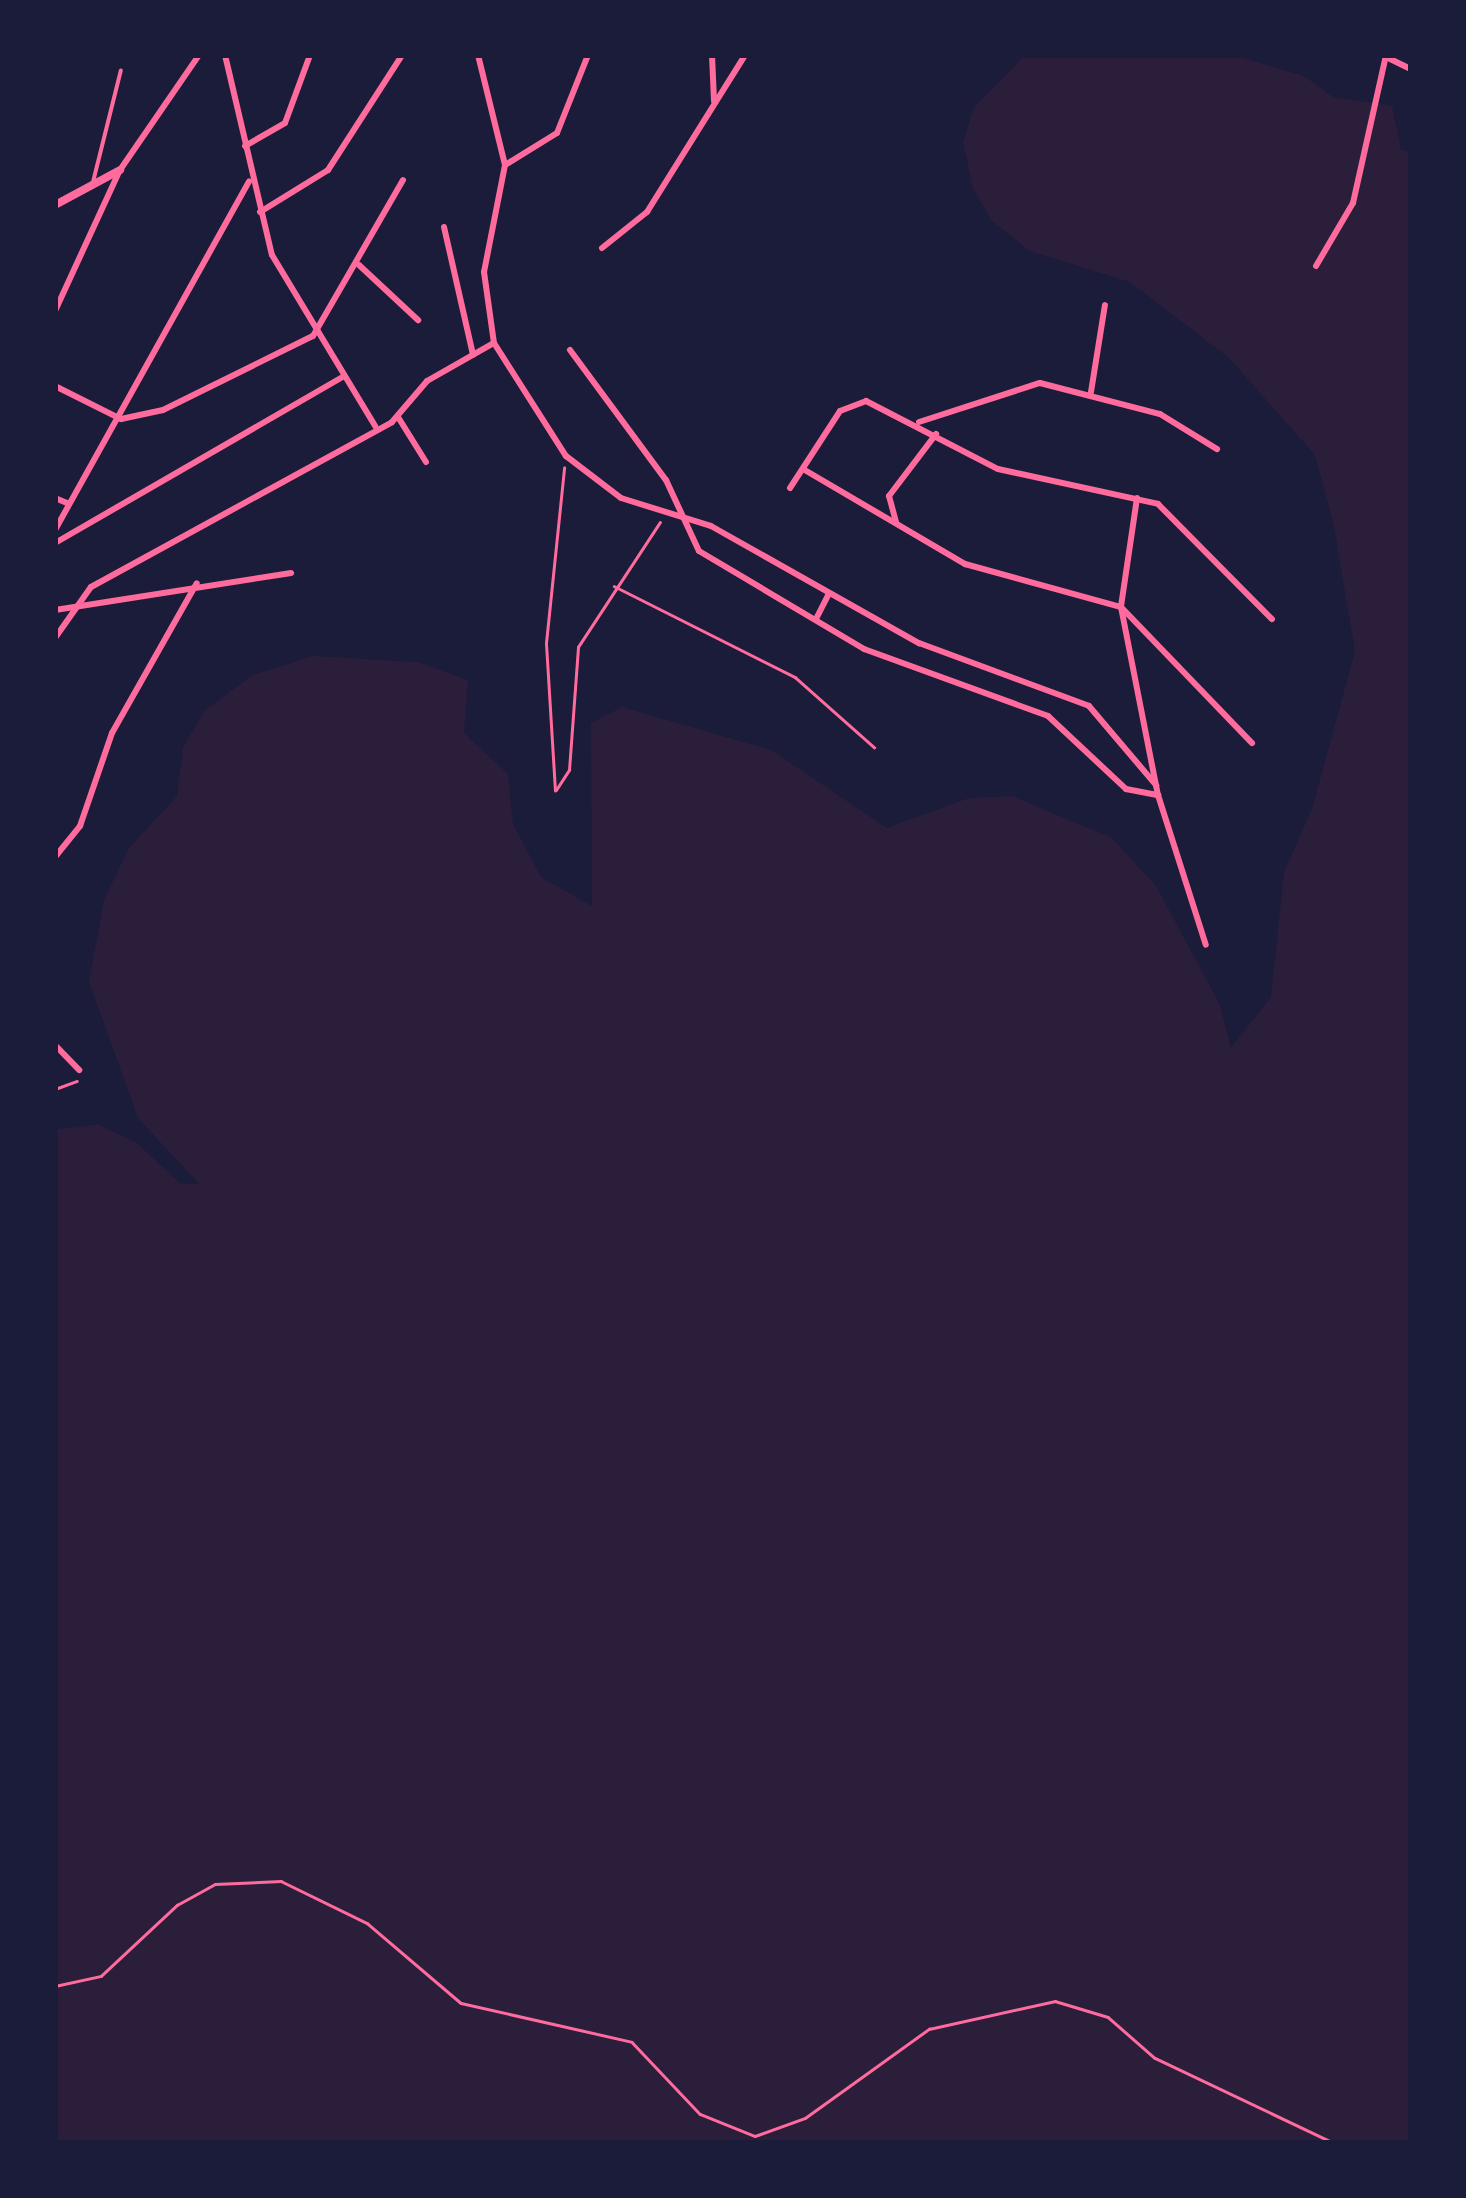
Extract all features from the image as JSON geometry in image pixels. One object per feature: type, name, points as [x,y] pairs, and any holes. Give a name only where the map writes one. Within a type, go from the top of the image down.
[{"type":"street","points":[[55,311],[120,170],[199,55]]},
{"type":"street","points":[[225,55],[260,212],[313,336],[375,426]]},
{"type":"street","points":[[245,146],[284,123],[310,55]]},
{"type":"street","points":[[260,212],[328,170],[402,55]]},
{"type":"street","points":[[478,55],[505,164],[484,272],[494,342],[566,456],[622,498],[664,515],[681,516],[919,642],[1089,706],[1156,785]]},
{"type":"street","points":[[505,164],[558,133],[588,55]]},
{"type":"street","points":[[712,55],[714,102]]},
{"type":"street","points":[[602,248],[641,220],[745,55]]},
{"type":"street","points":[[1316,266],[1343,230],[1386,56],[1411,69]]},
{"type":"street","points":[[55,204],[120,170]]},
{"type":"street","points":[[55,530],[250,180]]},
{"type":"street","points":[[55,386],[120,419],[163,410],[313,336],[358,266],[403,180]]},
{"type":"street","points":[[444,227],[473,355]]},
{"type":"street","points":[[358,266],[418,320]]},
{"type":"street","points":[[1091,392],[1105,306]]},
{"type":"street","points":[[55,638],[68,609],[91,587],[375,426],[398,418],[427,381],[494,342]]},
{"type":"street","points":[[570,350],[666,480],[699,550],[864,650],[1048,716],[1126,789],[1158,795]]},
{"type":"street","points":[[55,544],[343,377]]},
{"type":"street","points":[[918,422],[1040,383],[1091,392],[1160,414],[1217,449]]},
{"type":"street","points":[[790,488],[840,411],[866,401],[918,422],[998,469],[1137,498],[1172,515],[1272,619]]},
{"type":"street","points":[[398,418],[426,462]]},
{"type":"street","points":[[900,528],[890,496],[936,434]]},
{"type":"street","points":[[803,469],[965,564],[1121,607],[1252,742]]},
{"type":"street","points":[[55,498],[68,504]]},
{"type":"street","points":[[1137,498],[1121,607],[1158,795],[1206,945]]},
{"type":"street","points":[[55,610],[196,583],[291,573]]},
{"type":"street","points":[[55,857],[80,826],[112,733],[196,583]]},
{"type":"street","points":[[816,619],[828,595]]},
{"type":"street","points":[[55,1045],[79,1070]]},
{"type":"lane","points":[[92,185],[121,70]]},
{"type":"path","points":[[566,456],[546,644],[555,791],[569,770],[578,647],[614,586],[664,515]]},
{"type":"path","points":[[614,586],[794,677],[874,747]]},
{"type":"path","points":[[55,1090],[76,1083],[79,1070]]},
{"type":"path","points":[[55,1986],[101,1976],[176,1905],[215,1884],[281,1881],[367,1923],[461,2003],[632,2042],[700,2114],[755,2136],[780,2134],[929,2029],[1055,2000],[1108,2017],[1155,2058],[1334,2143]]},
{"type":"shaded area","points":[[1025,55],[1233,55],[1304,76],[1333,97],[1392,106],[1401,149],[1411,153],[1411,2143],[55,2143],[55,1130],[97,1124],[137,1143],[181,1184],[199,1184],[138,1118],[89,982],[104,900],[129,848],[177,796],[183,747],[205,710],[253,675],[313,656],[418,662],[468,680],[464,733],[508,774],[513,824],[541,877],[592,906],[591,723],[622,707],[771,750],[887,828],[969,798],[1012,796],[1112,838],[1156,886],[1220,1005],[1231,1048],[1271,997],[1284,872],[1312,809],[1355,651],[1334,526],[1315,455],[1230,359],[1130,282],[1030,251],[992,221],[973,189],[963,142],[974,107]]}]
